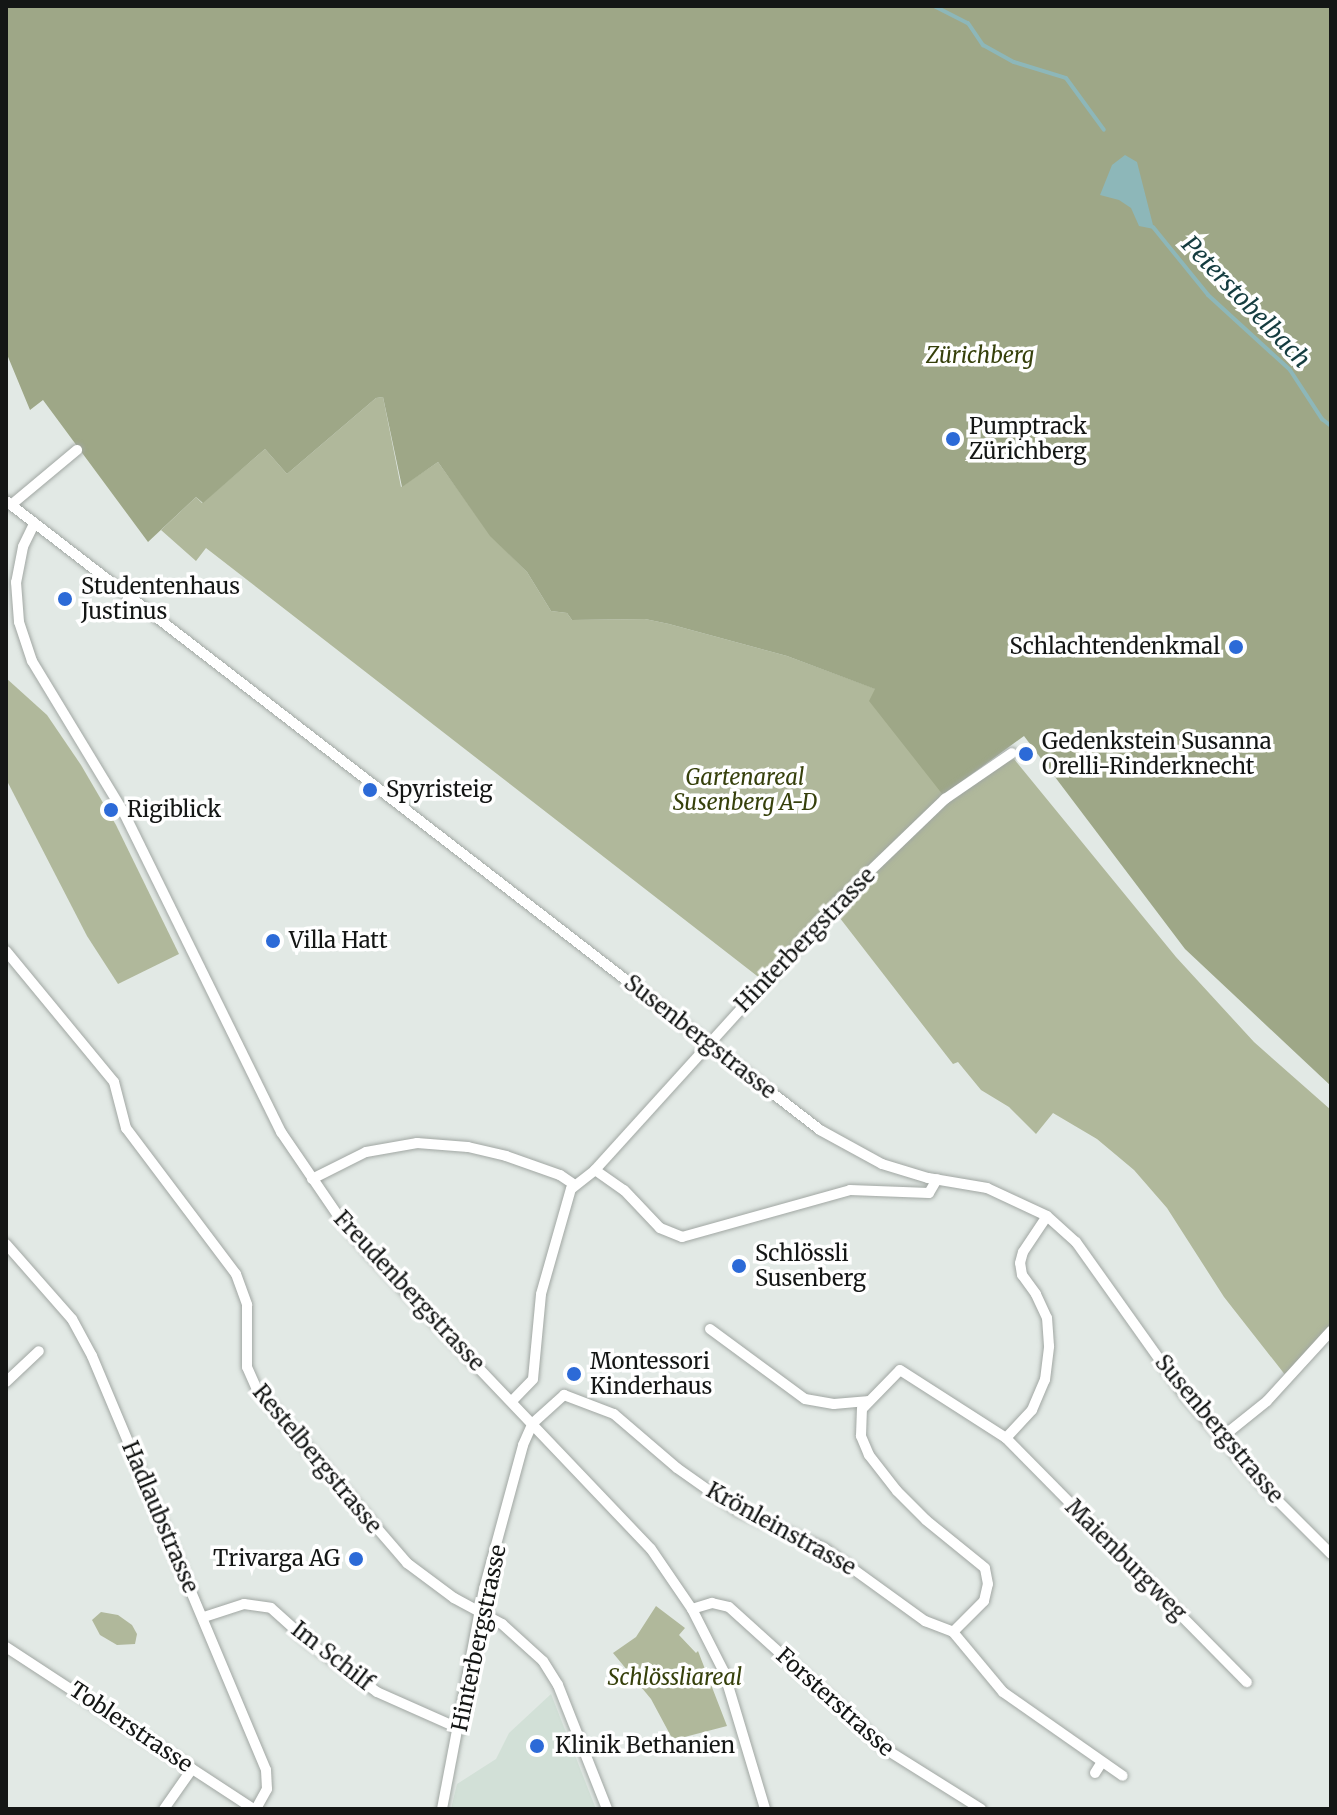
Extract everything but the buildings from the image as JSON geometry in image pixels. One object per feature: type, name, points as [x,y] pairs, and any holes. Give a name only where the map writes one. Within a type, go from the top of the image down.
[{"type":"street","points":[[8,503],[77,450]]},
{"type":"street","name":"Susenbergstrasse","points":[[8,503],[835,1140],[882,1164],[987,1188],[1047,1216],[1076,1242],[1178,1386],[1221,1438],[1266,1489],[1331,1554]]},
{"type":"street","name":"Freudenbergstrasse","points":[[34,524],[23,547],[16,582],[19,622],[32,661],[124,813],[252,1075],[312,1179],[370,1254],[635,1530],[692,1609],[724,1672],[765,1809]]},
{"type":"street","name":"Hinterbergstrasse","points":[[575,1185],[595,1170],[838,902],[965,782],[1012,753]]},
{"type":"street","name":"Restelbergstrasse","points":[[6,951],[114,1082],[126,1128],[236,1274],[247,1305],[247,1367],[257,1389],[407,1563],[531,1648],[558,1685],[607,1809]]},
{"type":"street","points":[[312,1179],[366,1152],[417,1143],[468,1147],[506,1156],[560,1175],[575,1185],[566,1200],[541,1294],[533,1379],[512,1401]]},
{"type":"street","points":[[595,1170],[624,1190],[660,1228],[682,1237],[850,1190],[929,1193],[937,1179]]},
{"type":"street","points":[[1047,1216],[1026,1246],[1020,1263],[1022,1275],[1036,1294],[1047,1318],[1049,1339],[1045,1380],[1032,1410],[1006,1438],[903,1371],[895,1372],[867,1401],[860,1423],[861,1436],[869,1455],[926,1520],[985,1568],[988,1584],[984,1601],[953,1632],[1003,1692],[1123,1776]]},
{"type":"street","name":"Hadlaubstrasse","points":[[6,1244],[83,1337],[204,1617],[266,1770],[267,1789],[255,1809]]},
{"type":"street","points":[[710,1329],[805,1399],[834,1404],[867,1401]]},
{"type":"street","points":[[1221,1438],[1267,1401],[1331,1331]]},
{"type":"street","points":[[6,1382],[39,1351]]},
{"type":"street","name":"Krönleinstrasse","points":[[533,1423],[564,1395],[599,1406],[628,1424],[677,1468],[738,1511],[824,1548],[925,1621],[953,1632]]},
{"type":"street","name":"Hinterbergstrasse","points":[[442,1809],[460,1729],[480,1611],[523,1445],[533,1423]]},
{"type":"street","name":"Maienburgweg","points":[[1006,1438],[1247,1682]]},
{"type":"street","name":"Forsterstrasse","points":[[692,1609],[712,1603],[729,1607],[887,1750],[981,1809]]},
{"type":"street","name":"Im Schilf","points":[[204,1617],[244,1604],[271,1608],[310,1643],[377,1692],[460,1729]]},
{"type":"street","name":"Toblerstrasse","points":[[6,1647],[255,1809]]},
{"type":"street","points":[[1095,1773],[1102,1762]]},
{"type":"street","points":[[164,1809],[192,1769]]},
{"type":"shaded area","name":"Klinik Bethanien","points":[[551,1694],[596,1809],[451,1809],[457,1784],[496,1759],[509,1733]]},
{"type":"green space","name":"Zürichberg","points":[[6,6],[1331,6],[1331,1086],[1185,949],[1024,736],[943,795],[869,701],[875,689],[787,656],[669,624],[645,619],[572,620],[567,613],[551,611],[527,572],[490,536],[438,462],[402,487],[383,397],[376,398],[287,474],[265,449],[203,503],[196,497],[148,542],[43,400],[30,410],[6,352]]},
{"type":"green space","name":"Gartenareal Susenberg A-D","points":[[383,397],[401,487],[438,462],[491,536],[527,572],[551,611],[567,613],[572,620],[645,619],[669,624],[787,656],[876,689],[948,800],[999,765],[1014,759],[1176,957],[1254,1042],[1331,1110],[1331,1327],[1286,1376],[1224,1297],[1167,1208],[1134,1170],[1097,1139],[1053,1113],[1036,1134],[1009,1107],[981,1090],[958,1062],[953,1064],[829,904],[761,979],[206,548],[196,561],[161,530],[196,497],[202,503],[265,449],[287,474],[376,398]]},
{"type":"green space","points":[[6,678],[47,715],[81,765],[116,825],[179,954],[118,984],[87,936],[6,779]]},
{"type":"green space","name":"Schlössliareal","points":[[656,1606],[685,1628],[679,1635],[696,1653],[698,1651],[727,1726],[673,1740],[651,1699],[613,1653],[636,1637]]},
{"type":"green space","points":[[101,1612],[118,1615],[132,1625],[137,1634],[135,1644],[117,1645],[100,1635],[92,1620]]},
{"type":"water","points":[[1125,155],[1137,162],[1154,229],[1139,226],[1131,208],[1119,200],[1100,195],[1112,165]]},
{"type":"waterway","name":"Peterstobelbach","points":[[934,6],[968,23],[983,45],[1014,62],[1066,78],[1104,130]]},
{"type":"waterway","name":"Peterstobelbach","points":[[1153,227],[1208,295],[1290,370],[1322,419],[1331,426]]},
{"type":"place","name":"Pumptrack Zürichberg","points":[[953,439]]},
{"type":"place","name":"Studentenhaus Justinus","points":[[65,599]]},
{"type":"place","name":"Schlachtendenkmal","points":[[1236,647]]},
{"type":"place","name":"Gedenkstein Susanna Orelli-Rinderknecht","points":[[1026,754]]},
{"type":"place","name":"Spyristeig","points":[[370,790]]},
{"type":"place","name":"Rigiblick","points":[[111,810]]},
{"type":"place","name":"Villa Hatt","points":[[273,941]]},
{"type":"place","name":"Schlössli Susenberg","points":[[739,1266]]},
{"type":"place","name":"Montessori Kinderhaus","points":[[574,1374]]},
{"type":"place","name":"Trivarga AG","points":[[356,1559]]},
{"type":"place","name":"Klinik Bethanien","points":[[537,1746]]}]
